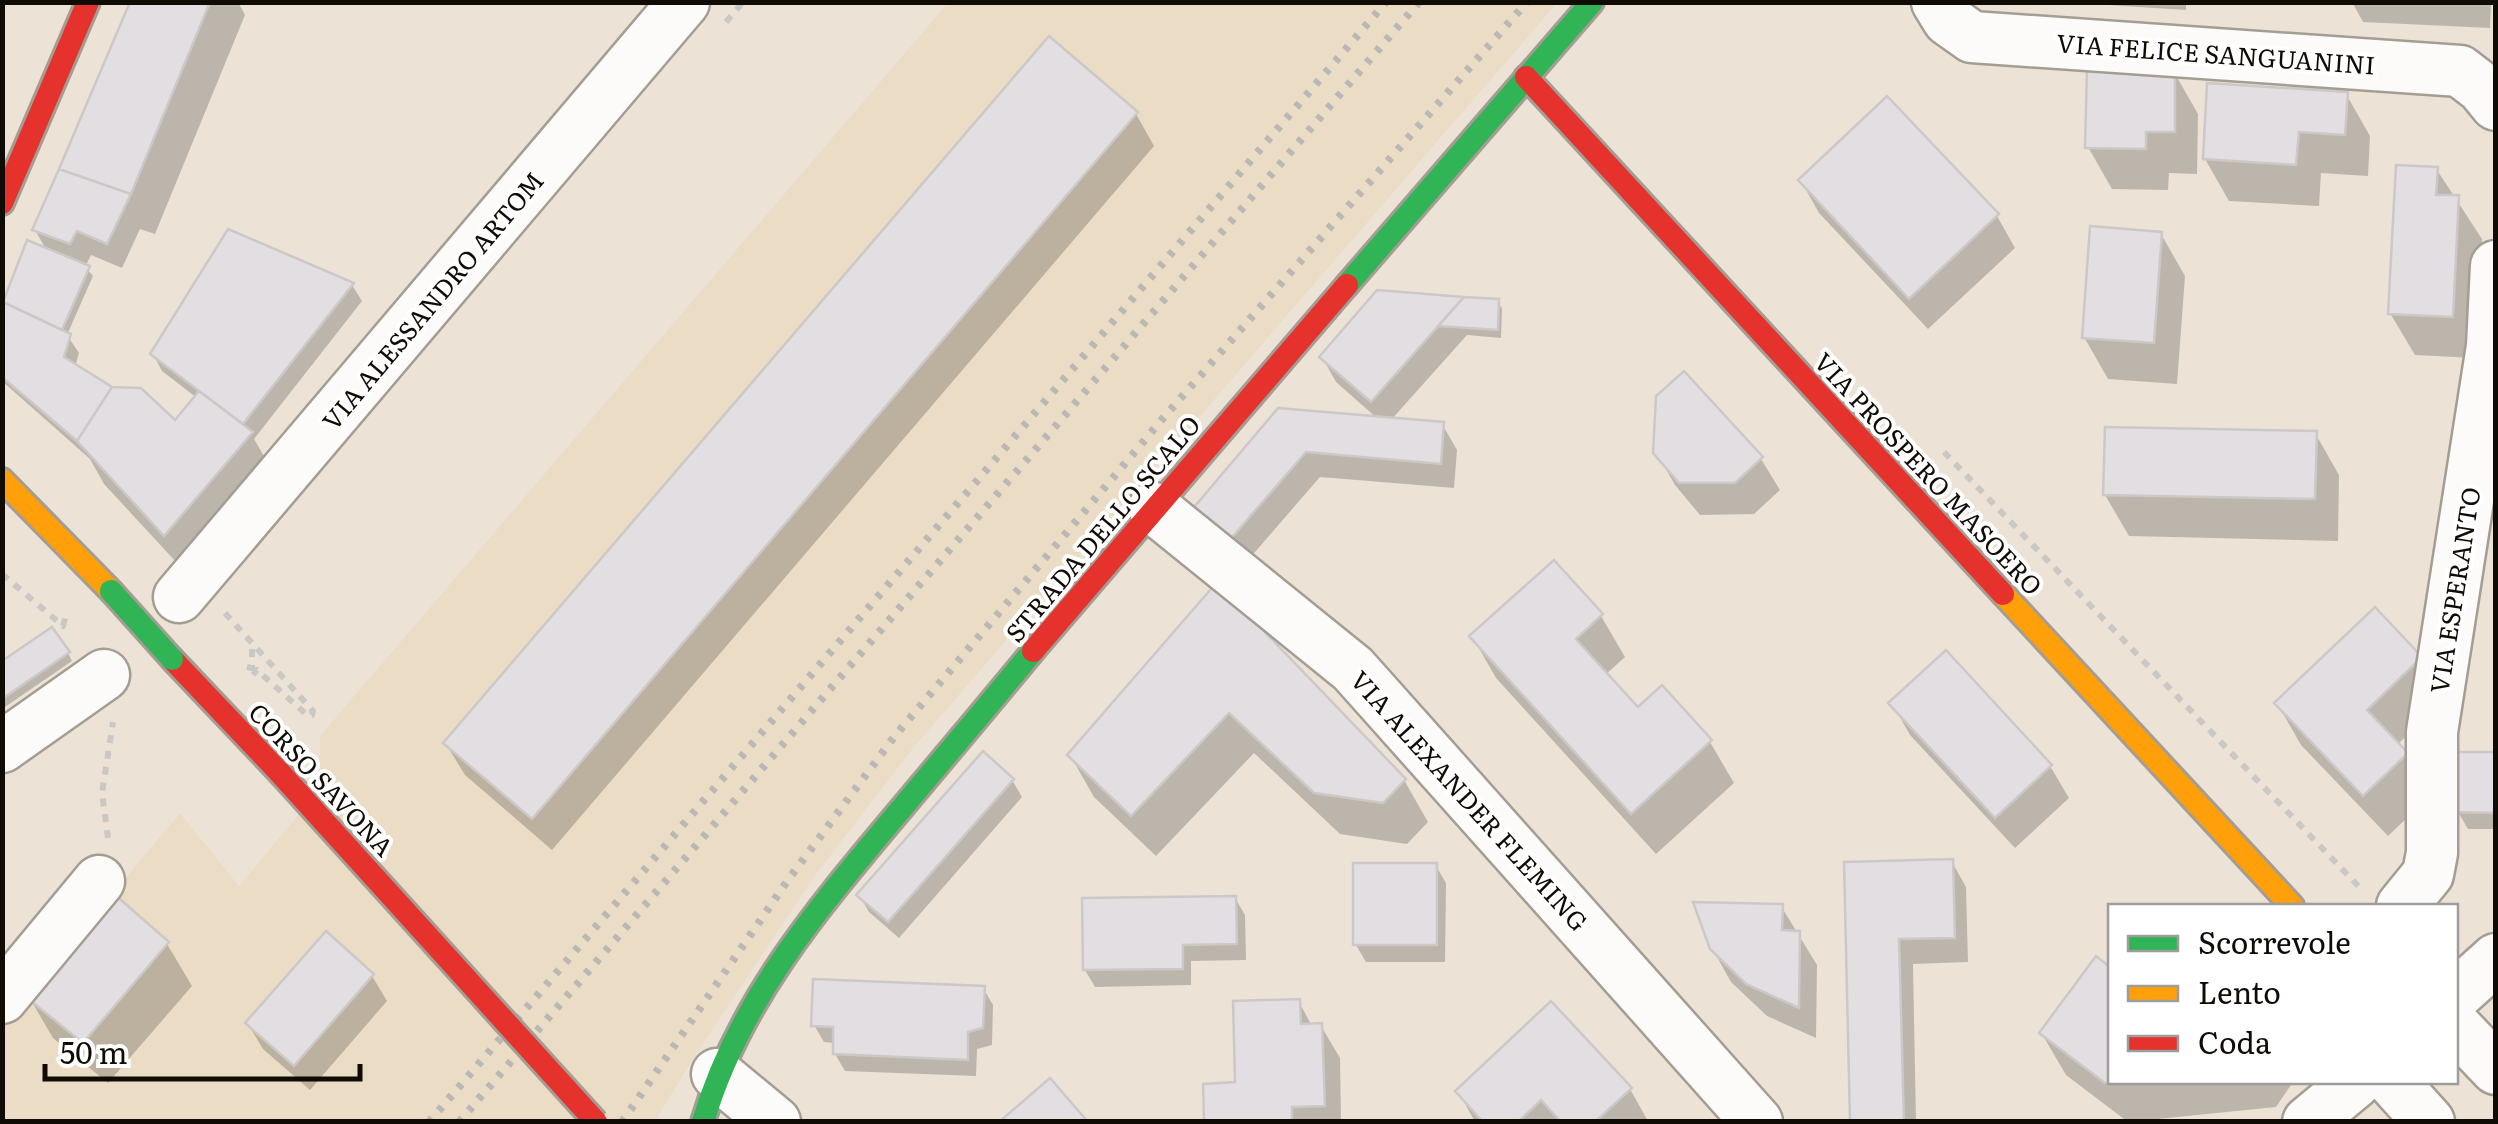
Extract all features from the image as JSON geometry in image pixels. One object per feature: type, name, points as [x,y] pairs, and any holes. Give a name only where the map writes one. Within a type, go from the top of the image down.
[{"type":"street","points":[[2,202],[88,2]]},
{"type":"street","name":"VIA ALESSANDRO ARTOM","points":[[196,598],[684,2]]},
{"type":"street","name":"STRADA DELLO SCALO","points":[[703,1122],[716,1074],[752,1005],[816,910],[1154,508],[1592,2]]},
{"type":"street","name":"VIA FELICE SANGUANINI","points":[[1937,2],[1948,20],[1972,37],[2448,70],[2460,72],[2482,88],[2496,105]]},
{"type":"street","name":"VIA PROSPERO MASOERO","points":[[1526,77],[2290,904]]},
{"type":"street","name":"VIA ESPERANTO","points":[[2383,899],[2428,874],[2432,853],[2432,732],[2492,346],[2496,266]]},
{"type":"street","name":"CORSO SAVONA","points":[[2,480],[280,773],[596,1122]]},
{"type":"street","name":"VIA ALEXANDER FLEMING","points":[[1154,508],[1353,669],[1757,1122]]},
{"type":"street","points":[[2,748],[104,675]]},
{"type":"street","points":[[2,998],[99,881]]},
{"type":"street","points":[[2458,994],[2496,959]]},
{"type":"street","points":[[2458,1029],[2496,1068]]},
{"type":"street","points":[[716,1074],[775,1122]]},
{"type":"street","points":[[2308,1122],[2354,1084]]},
{"type":"street","points":[[2395,1084],[2429,1122]]},
{"type":"path","points":[[1939,447],[2383,899]]},
{"type":"path","points":[[2,574],[63,626]]},
{"type":"path","points":[[196,598],[252,640]]},
{"type":"shaded area","points":[[948,3],[1557,3],[913,748],[813,878],[655,1121],[3,1122],[3,1024],[180,813],[239,886],[319,790],[320,736]]},
{"type":"building","points":[[130,2],[210,2],[131,194],[59,169]]},
{"type":"building","points":[[1049,36],[1138,112],[532,819],[443,743]]},
{"type":"building","points":[[2087,68],[2175,69],[2175,132],[2146,132],[2146,149],[2085,148]]},
{"type":"building","points":[[2207,83],[2348,92],[2345,135],[2299,132],[2296,165],[2203,159]]},
{"type":"building","points":[[1887,96],[1999,214],[1909,299],[1798,180]]},
{"type":"building","points":[[2396,165],[2438,167],[2436,195],[2459,195],[2453,317],[2388,314]]},
{"type":"building","points":[[59,169],[131,194],[107,244],[77,231],[70,244],[32,230]]},
{"type":"building","points":[[2090,226],[2162,232],[2154,343],[2082,338]]},
{"type":"building","points":[[228,229],[354,283],[243,424],[150,354]]},
{"type":"building","points":[[27,240],[90,266],[62,330],[3,302]]},
{"type":"building","points":[[1377,290],[1464,297],[1371,402],[1319,357]]},
{"type":"building","points":[[1464,297],[1499,299],[1498,330],[1438,326]]},
{"type":"building","points":[[3,302],[71,334],[64,357],[112,387],[77,441],[2,377]]},
{"type":"building","points":[[1684,371],[1763,457],[1735,483],[1679,483],[1653,453],[1656,396]]},
{"type":"building","points":[[112,387],[141,388],[175,420],[199,391],[253,432],[164,536],[77,441]]},
{"type":"building","points":[[1278,408],[1444,422],[1441,464],[1306,452],[1227,543],[1190,512]]},
{"type":"building","points":[[2105,427],[2317,431],[2315,499],[2103,495]]},
{"type":"building","points":[[1554,560],[1603,614],[1576,639],[1638,707],[1662,685],[1712,740],[1631,814],[1469,636]]},
{"type":"building","points":[[1217,582],[1406,779],[1383,803],[1314,793],[1229,713],[1131,816],[1067,755]]},
{"type":"building","points":[[2375,607],[2422,657],[2367,710],[2408,753],[2363,796],[2274,703]]},
{"type":"building","points":[[52,627],[70,652],[2,699],[2,661]]},
{"type":"building","points":[[1946,650],[2052,765],[1995,818],[1888,703]]},
{"type":"building","points":[[983,751],[1014,779],[888,922],[856,895]]},
{"type":"building","points":[[2456,752],[2496,752],[2496,813],[2455,812]]},
{"type":"building","points":[[1953,859],[1955,938],[1899,939],[1904,1122],[1850,1122],[1844,862]]},
{"type":"building","points":[[1353,863],[1437,863],[1437,945],[1353,945]]},
{"type":"building","points":[[113,893],[169,942],[83,1043],[26,997]]},
{"type":"building","points":[[1236,896],[1237,944],[1183,945],[1183,969],[1083,970],[1082,898]]},
{"type":"building","points":[[1693,902],[1783,904],[1782,930],[1800,931],[1799,1008],[1746,984],[1710,949]]},
{"type":"building","points":[[326,931],[374,974],[294,1066],[245,1023]]},
{"type":"building","points":[[2096,956],[2108,965],[2108,1083],[2039,1033]]},
{"type":"building","points":[[813,979],[985,986],[983,1028],[968,1032],[968,1060],[833,1054],[833,1027],[811,1026]]},
{"type":"building","points":[[1300,999],[1301,1024],[1322,1023],[1325,1106],[1292,1107],[1292,1122],[1204,1122],[1203,1084],[1235,1082],[1233,1001]]},
{"type":"building","points":[[1551,1001],[1632,1088],[1595,1122],[1561,1122],[1541,1100],[1518,1122],[1483,1122],[1455,1091]]},
{"type":"building","points":[[1050,1078],[1088,1122],[999,1122]]},
{"type":"railway","points":[[429,1122],[1386,2]]},
{"type":"railway","points":[[459,1122],[1419,2]]},
{"type":"railway","points":[[622,1122],[788,880],[894,737],[1165,416],[1527,2]]},
{"type":"traffic: fast","points":[[1347,285],[1592,2]]},
{"type":"traffic: fast","points":[[111,591],[172,659]]},
{"type":"traffic: fast","points":[[703,1122],[736,1039],[781,962],[834,890],[1033,651]]},
{"type":"traffic: slow","points":[[2,480],[111,591]]},
{"type":"traffic: slow","points":[[2003,594],[2290,904]]},
{"type":"traffic: jam","points":[[2,203],[88,2]]},
{"type":"traffic: jam","points":[[1526,77],[2003,594]]},
{"type":"traffic: jam","points":[[1033,651],[1347,285]]},
{"type":"traffic: jam","points":[[172,659],[280,773]]},
{"type":"traffic: jam","points":[[280,773],[596,1122]]}]
